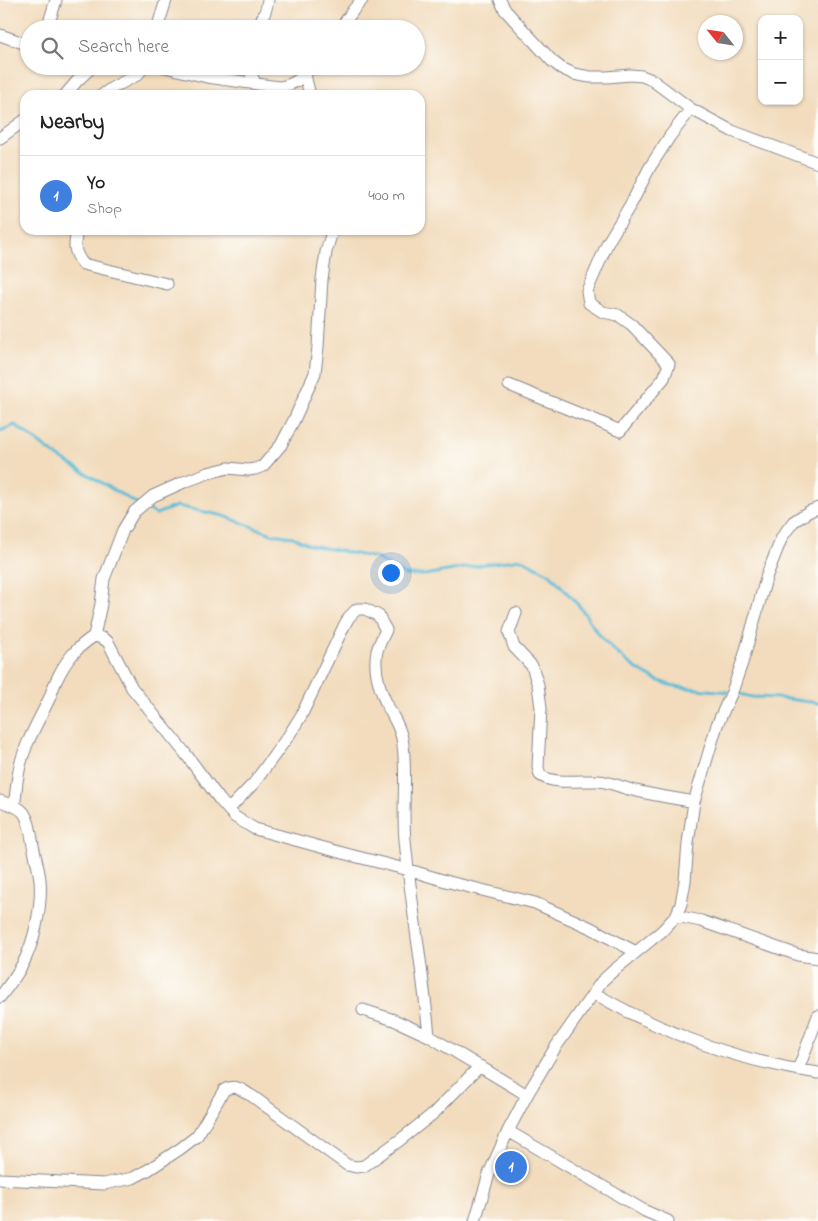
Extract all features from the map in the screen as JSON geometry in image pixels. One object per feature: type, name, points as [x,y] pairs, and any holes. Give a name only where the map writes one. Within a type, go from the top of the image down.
[{"type":"street","points":[[50,20],[56,0]]},
{"type":"street","points":[[160,20],[166,0]]},
{"type":"street","points":[[261,20],[267,9],[268,0]]},
{"type":"street","points":[[346,20],[362,0]]},
{"type":"street","points":[[500,0],[516,22],[552,61],[561,68],[574,74],[590,77],[642,76],[652,80],[691,109],[732,131],[818,163]]},
{"type":"street","points":[[0,35],[20,42]]},
{"type":"street","points":[[69,90],[83,75]]},
{"type":"street","points":[[109,90],[137,75]]},
{"type":"street","points":[[198,75],[279,87],[290,86],[304,75]]},
{"type":"street","points":[[252,75],[255,84]]},
{"type":"street","points":[[309,75],[310,90]]},
{"type":"street","points":[[509,385],[620,431],[664,378],[670,364],[632,325],[618,315],[603,312],[589,303],[587,291],[608,242],[650,167],[670,136],[691,109]]},
{"type":"street","points":[[0,138],[20,124]]},
{"type":"street","points":[[75,235],[74,248],[83,264],[167,284]]},
{"type":"street","points":[[14,806],[18,775],[24,752],[35,725],[65,664],[83,643],[94,636],[104,578],[123,530],[134,512],[153,496],[208,472],[228,468],[255,470],[263,466],[281,445],[315,373],[322,279],[326,252],[332,235]]},
{"type":"street","points":[[475,1221],[489,1174],[508,1131],[555,1048],[602,982],[662,931],[676,916],[681,904],[685,881],[694,802],[717,725],[732,692],[744,657],[767,575],[782,537],[793,522],[818,508]]},
{"type":"street","points":[[229,809],[254,783],[301,716],[349,617],[357,609],[365,609],[379,616],[386,630],[378,651],[376,666],[385,701],[397,725],[403,743],[405,838],[429,1036]]},
{"type":"street","points":[[516,613],[510,632],[514,647],[532,666],[538,685],[541,708],[538,766],[540,775],[549,779],[566,781],[613,783],[642,793],[694,802]]},
{"type":"street","points":[[94,636],[108,642],[132,688],[185,752],[220,800],[235,817],[255,829],[449,882],[535,903],[591,928],[636,952]]},
{"type":"street","points":[[0,801],[14,806],[23,812],[29,827],[40,882],[34,936],[27,956],[16,976],[0,997]]},
{"type":"street","points":[[676,916],[702,922],[798,955],[818,958]]},
{"type":"street","points":[[594,993],[641,1018],[694,1040],[744,1057],[818,1074]]},
{"type":"street","points":[[363,1010],[394,1020],[429,1036],[527,1095]]},
{"type":"street","points":[[798,1070],[818,1016]]},
{"type":"street","points":[[0,1179],[104,1184],[133,1178],[180,1149],[197,1136],[224,1090],[231,1087],[239,1088],[252,1096],[347,1165],[356,1168],[364,1166],[434,1113],[480,1066]]},
{"type":"street","points":[[508,1131],[645,1211],[668,1221]]},
{"type":"waterway","points":[[0,431],[15,425],[57,456],[139,505]]},
{"type":"waterway","points":[[145,508],[156,514],[177,506],[224,516],[272,534],[293,537],[310,545],[376,558],[405,575],[425,575],[521,559],[550,574],[580,607]]},
{"type":"waterway","points":[[580,607],[597,632],[612,648],[647,675],[674,686],[728,692]]},
{"type":"waterway","points":[[735,693],[752,697],[780,698],[818,703]]},
{"type":"place","name":"Yo","points":[[511,1167]]}]
